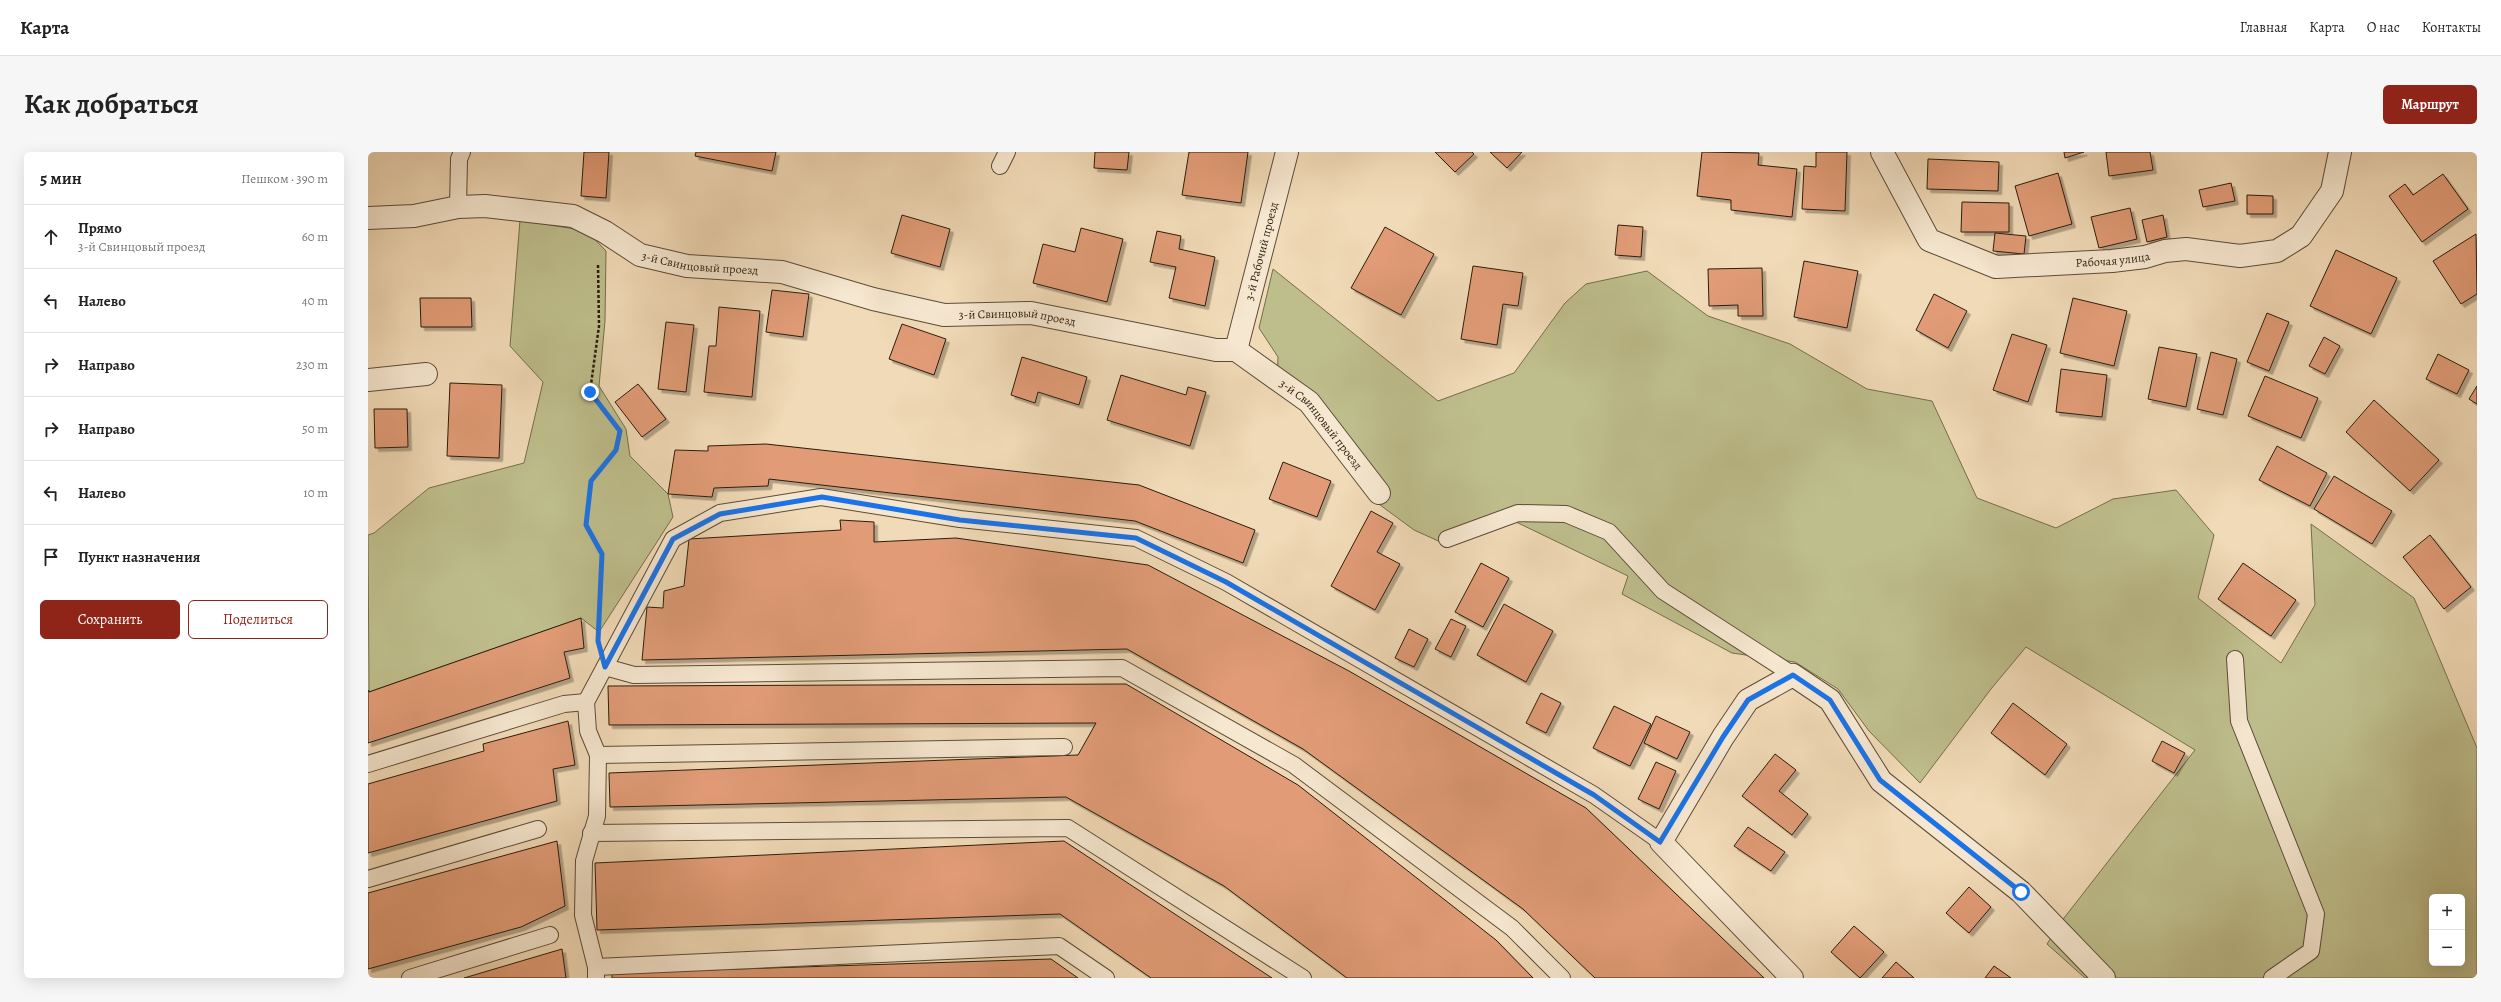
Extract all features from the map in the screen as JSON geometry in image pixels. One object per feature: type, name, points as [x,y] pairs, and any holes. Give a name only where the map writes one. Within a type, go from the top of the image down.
[{"type":"street","name":"3-й Рабочий проезд","points":[[1236,350],[1287,152]]},
{"type":"street","name":"Рабочая улица","points":[[1882,152],[1929,240],[1996,267],[2112,261],[2145,257],[2165,251],[2186,249],[2240,256],[2278,251],[2301,236],[2332,191],[2340,152]]},
{"type":"street","name":"3-й Свинцовый проезд","points":[[368,218],[414,216],[458,208],[485,206],[573,216],[606,232],[640,255],[687,266],[782,272],[873,299],[944,315],[1032,313],[1216,350],[1236,350],[1309,402],[1379,493]]},
{"type":"street","points":[[368,380],[426,374]]},
{"type":"street","points":[[1792,978],[1660,842],[1723,737],[1748,700],[1793,675],[1830,700],[1880,780],[2021,892],[2104,978]]},
{"type":"lane","points":[[458,208],[459,159],[462,152]]},
{"type":"lane","points":[[1106,978],[1059,946],[596,973],[584,915],[584,861],[597,816],[598,755],[588,731],[586,702],[673,539],[720,514],[822,497],[960,520],[1136,538],[1226,582],[1588,791],[1660,842]]},
{"type":"lane","points":[[1447,539],[1518,513],[1566,514],[1609,532],[1662,591],[1793,675]]},
{"type":"lane","points":[[2235,659],[2239,721],[2316,914],[2311,951],[2272,978]]},
{"type":"lane","points":[[605,667],[634,675],[1122,668],[1294,765],[1512,928],[1562,978]]},
{"type":"lane","points":[[368,764],[564,704],[586,702]]},
{"type":"lane","points":[[598,755],[1064,747]]},
{"type":"lane","points":[[591,833],[1068,828],[1303,978]]},
{"type":"lane","points":[[368,879],[538,829]]},
{"type":"lane","points":[[410,978],[550,935]]},
{"type":"path","points":[[605,667],[598,641],[602,554],[586,525],[591,481],[616,450],[620,431],[590,392],[599,326],[598,251],[606,232]]},
{"type":"green space","points":[[520,220],[587,231],[606,251],[605,321],[599,386],[626,429],[630,456],[668,494],[673,517],[599,632],[581,618],[369,692],[368,535],[374,533],[429,488],[524,463],[543,382],[510,346]]},
{"type":"green space","points":[[1273,269],[1438,401],[1514,373],[1565,303],[1586,284],[1647,271],[1708,316],[1790,344],[1867,389],[1932,401],[1977,498],[2056,528],[2113,499],[2176,490],[2214,535],[2198,598],[2281,663],[2315,605],[2311,524],[2414,598],[2477,748],[2477,978],[2085,978],[2047,944],[2064,918],[2195,750],[2026,647],[1991,689],[1920,783],[1869,731],[1838,689],[1795,662],[1732,653],[1622,594],[1628,576],[1516,522],[1445,544],[1414,530],[1372,499],[1305,407],[1277,385],[1278,357],[1259,328]]},
{"type":"building","points":[[584,152],[609,152],[606,198],[581,196]]},
{"type":"building","points":[[696,152],[776,152],[772,171],[695,156]]},
{"type":"building","points":[[1095,152],[1129,152],[1127,170],[1094,168]]},
{"type":"building","points":[[1189,152],[1248,152],[1241,203],[1182,195]]},
{"type":"building","points":[[1435,152],[1472,152],[1474,154],[1455,172]]},
{"type":"building","points":[[1490,152],[1522,152],[1507,168]]},
{"type":"building","points":[[1702,152],[1759,153],[1758,165],[1797,169],[1792,217],[1731,210],[1731,200],[1697,196]]},
{"type":"building","points":[[1816,152],[1847,152],[1845,211],[1802,209],[1804,166],[1816,167]]},
{"type":"building","points":[[2064,152],[2084,152],[2065,158]]},
{"type":"building","points":[[2106,152],[2150,152],[2153,170],[2109,176]]},
{"type":"building","points":[[1928,159],[1999,162],[1998,191],[1927,189]]},
{"type":"building","points":[[2058,173],[2072,224],[2029,236],[2015,186]]},
{"type":"building","points":[[2443,174],[2468,209],[2422,242],[2389,196],[2405,184],[2413,195]]},
{"type":"building","points":[[2231,183],[2235,201],[2203,207],[2199,190]]},
{"type":"building","points":[[2247,195],[2273,196],[2273,214],[2247,214]]},
{"type":"building","points":[[1962,202],[2009,203],[2009,232],[1961,232]]},
{"type":"building","points":[[2130,208],[2137,239],[2099,248],[2091,217]]},
{"type":"building","points":[[902,215],[950,229],[940,267],[891,253]]},
{"type":"building","points":[[2163,215],[2167,237],[2147,242],[2142,220]]},
{"type":"building","points":[[1618,225],[1643,227],[1641,257],[1615,255]]},
{"type":"building","points":[[1385,227],[1434,254],[1401,315],[1351,288]]},
{"type":"building","points":[[1081,228],[1123,239],[1107,302],[1033,283],[1043,244],[1075,252]]},
{"type":"building","points":[[1157,231],[1181,236],[1179,249],[1215,257],[1205,306],[1169,298],[1176,267],[1150,262]]},
{"type":"building","points":[[1995,233],[2026,236],[2024,254],[1993,251]]},
{"type":"building","points":[[2476,234],[2477,294],[2461,304],[2433,261]]},
{"type":"building","points":[[2336,250],[2397,278],[2371,334],[2310,306]]},
{"type":"building","points":[[1804,261],[1858,271],[1847,328],[1794,317]]},
{"type":"building","points":[[1473,266],[1523,273],[1518,306],[1503,304],[1497,345],[1461,339]]},
{"type":"building","points":[[1762,268],[1763,316],[1738,316],[1738,305],[1709,306],[1708,269]]},
{"type":"building","points":[[772,290],[809,294],[803,337],[766,332]]},
{"type":"building","points":[[1934,294],[1967,311],[1948,348],[1916,330]]},
{"type":"building","points":[[420,298],[471,298],[472,327],[421,327]]},
{"type":"building","points":[[2073,298],[2127,311],[2114,366],[2060,353]]},
{"type":"building","points":[[719,307],[760,311],[752,397],[704,392],[709,346],[716,346]]},
{"type":"building","points":[[2267,313],[2289,322],[2269,371],[2247,362]]},
{"type":"building","points":[[666,322],[694,325],[686,392],[658,389]]},
{"type":"building","points":[[902,324],[946,339],[934,375],[889,359]]},
{"type":"building","points":[[2012,334],[2047,345],[2028,402],[1993,390]]},
{"type":"building","points":[[2324,337],[2340,346],[2325,374],[2309,366]]},
{"type":"building","points":[[2159,347],[2197,354],[2186,407],[2148,399]]},
{"type":"building","points":[[2211,352],[2237,359],[2223,415],[2197,409]]},
{"type":"building","points":[[2438,354],[2469,370],[2457,394],[2426,379]]},
{"type":"building","points":[[1022,357],[1087,377],[1079,405],[1038,392],[1035,403],[1011,395]]},
{"type":"building","points":[[2061,369],[2107,375],[2102,417],[2056,412]]},
{"type":"building","points":[[1121,375],[1186,395],[1188,387],[1206,392],[1190,446],[1107,420]]},
{"type":"building","points":[[2265,376],[2318,398],[2301,438],[2248,416]]},
{"type":"building","points":[[450,383],[502,385],[499,458],[447,456]]},
{"type":"building","points":[[638,384],[666,419],[642,437],[615,402]]},
{"type":"building","points":[[2477,386],[2477,404],[2469,399]]},
{"type":"building","points":[[2374,400],[2439,460],[2410,491],[2346,432]]},
{"type":"building","points":[[374,409],[407,409],[408,447],[375,448]]},
{"type":"building","points":[[766,444],[1139,485],[1255,530],[1243,563],[1135,521],[769,479],[768,486],[714,488],[712,497],[668,494],[675,450],[708,451],[708,446]]},
{"type":"building","points":[[2277,446],[2327,473],[2310,506],[2259,480]]},
{"type":"building","points":[[1283,462],[1331,481],[1317,517],[1269,499]]},
{"type":"building","points":[[2334,476],[2392,511],[2372,544],[2314,509]]},
{"type":"building","points":[[1371,511],[1393,523],[1377,552],[1400,564],[1375,610],[1331,586]]},
{"type":"building","points":[[840,520],[874,522],[874,542],[956,538],[1148,565],[1349,671],[1586,808],[1764,978],[1595,978],[1523,909],[1303,749],[1127,649],[642,660],[647,607],[663,608],[664,591],[684,586],[689,539],[841,530]]},
{"type":"building","points":[[2430,535],[2471,587],[2444,609],[2403,557]]},
{"type":"building","points":[[1481,563],[1509,578],[1483,627],[1455,612]]},
{"type":"building","points":[[2243,563],[2296,600],[2271,636],[2218,599]]},
{"type":"building","points":[[1504,604],[1553,631],[1526,682],[1477,655]]},
{"type":"building","points":[[581,618],[584,648],[564,652],[570,678],[368,743],[368,690],[369,692]]},
{"type":"building","points":[[1451,619],[1466,626],[1451,657],[1435,649]]},
{"type":"building","points":[[1409,629],[1428,639],[1414,667],[1395,658]]},
{"type":"building","points":[[1126,684],[1298,785],[1496,940],[1533,978],[1347,978],[1224,886],[1066,797],[610,807],[609,773],[1078,755],[1096,723],[609,725],[608,686]]},
{"type":"building","points":[[1541,693],[1561,703],[1546,733],[1526,723]]},
{"type":"building","points":[[2013,703],[2067,744],[2045,775],[1991,733]]},
{"type":"building","points":[[1614,706],[1651,724],[1630,766],[1593,748]]},
{"type":"building","points":[[1656,716],[1690,732],[1677,759],[1644,743]]},
{"type":"building","points":[[568,721],[575,765],[553,769],[557,801],[368,853],[368,784],[484,751],[483,744]]},
{"type":"building","points":[[2162,741],[2185,753],[2174,773],[2152,761]]},
{"type":"building","points":[[1775,754],[1796,770],[1779,791],[1808,814],[1792,835],[1742,796]]},
{"type":"building","points":[[1656,762],[1676,771],[1659,809],[1638,799]]},
{"type":"building","points":[[1748,827],[1785,852],[1771,871],[1734,846]]},
{"type":"building","points":[[557,841],[565,906],[521,927],[368,969],[368,893]]},
{"type":"building","points":[[1064,841],[1272,978],[1151,978],[1060,914],[597,930],[595,863]]},
{"type":"building","points":[[1969,887],[1991,907],[1969,933],[1946,913]]},
{"type":"building","points":[[1854,926],[1884,952],[1860,978],[1831,952]]},
{"type":"building","points":[[562,949],[566,978],[464,978]]},
{"type":"building","points":[[1051,959],[1078,978],[612,978],[612,973]]},
{"type":"building","points":[[1896,962],[1914,978],[1882,978]]},
{"type":"building","points":[[1994,966],[2011,978],[1985,978]]},
{"type":"route","points":[[590,392],[620,431],[616,450],[591,481],[586,525],[602,554],[598,641],[605,667],[673,539],[720,514],[822,497],[960,520],[1136,538],[1226,582],[1594,795],[1660,842],[1675,820],[1723,737],[1748,700],[1793,675],[1830,700],[1880,780],[2021,892]]}]
